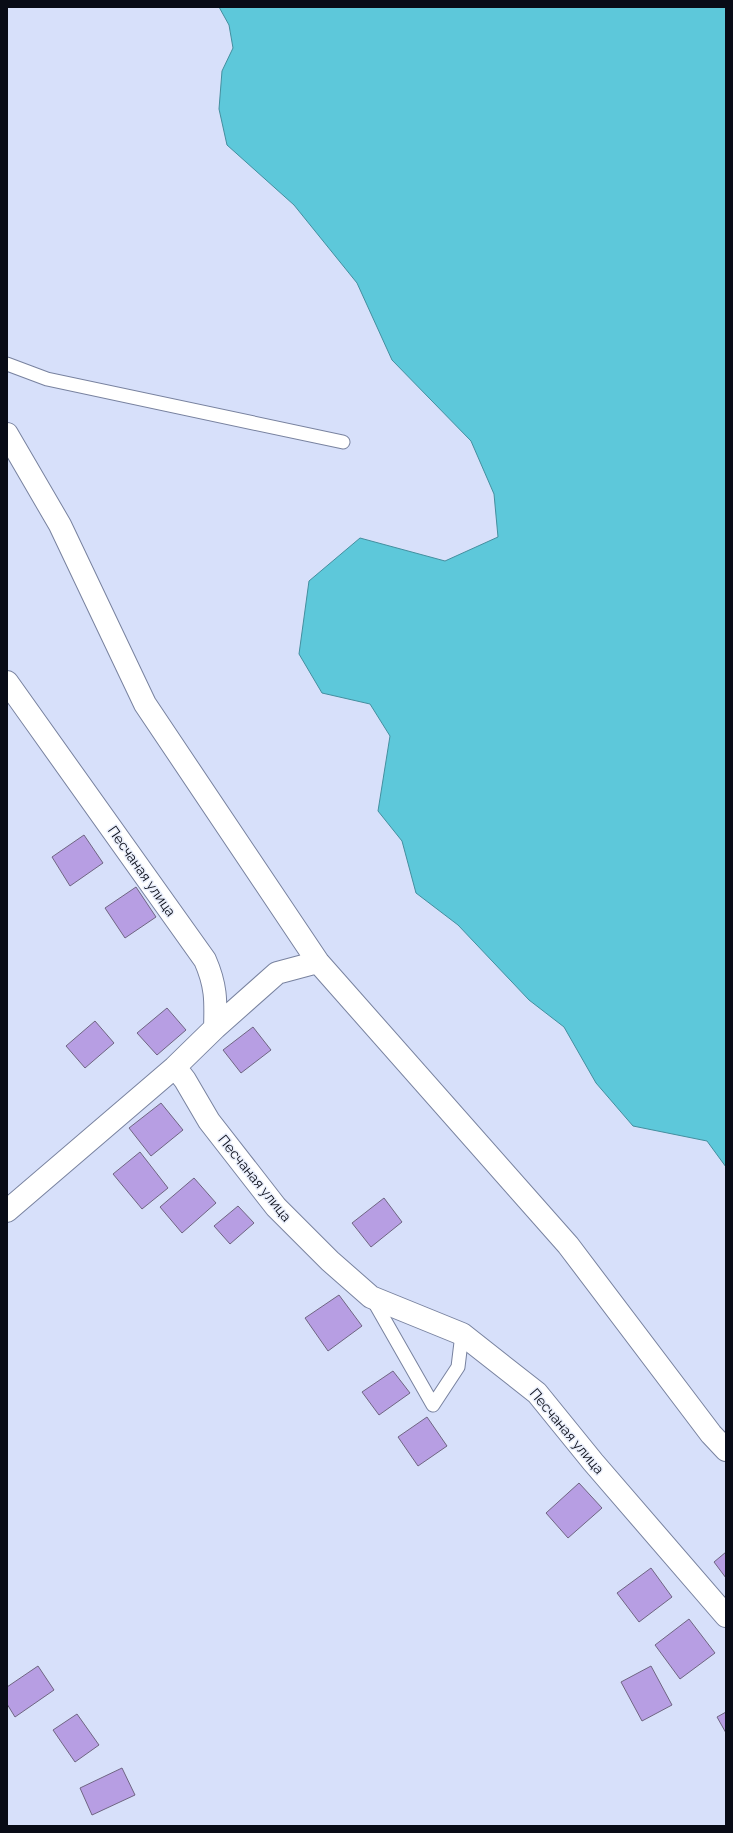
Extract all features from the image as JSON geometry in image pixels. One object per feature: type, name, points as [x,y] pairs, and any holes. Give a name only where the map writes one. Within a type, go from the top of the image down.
[{"type":"street","points":[[7,434],[60,525],[144,704],[318,962],[568,1245],[711,1434],[726,1450]]},
{"type":"street","name":"Песчаная улица","points":[[7,682],[205,960],[213,979],[216,1003],[215,1028]]},
{"type":"street","points":[[7,1211],[175,1068],[215,1028],[277,973],[318,962]]},
{"type":"street","name":"Песчаная улица","points":[[175,1068],[185,1080],[209,1121],[276,1207],[330,1261],[371,1296],[462,1334],[538,1393],[592,1462],[726,1616]]},
{"type":"lane","points":[[7,364],[47,379],[343,442]]},
{"type":"lane","points":[[371,1296],[433,1405],[458,1367],[462,1334]]},
{"type":"water","points":[[219,7],[726,7],[726,1167],[707,1141],[633,1126],[596,1083],[564,1027],[529,1000],[458,925],[416,893],[402,841],[378,811],[390,736],[370,704],[322,693],[299,654],[309,581],[360,538],[445,561],[498,537],[494,494],[471,441],[392,360],[357,283],[294,205],[227,145],[219,109],[222,71],[233,48],[229,25]]},
{"type":"building","points":[[84,835],[103,863],[70,886],[52,857]]},
{"type":"building","points":[[136,887],[156,917],[125,938],[105,908]]},
{"type":"building","points":[[167,1008],[186,1030],[157,1055],[137,1033]]},
{"type":"building","points":[[95,1021],[114,1043],[85,1068],[66,1046]]},
{"type":"building","points":[[253,1027],[271,1050],[241,1073],[223,1050]]},
{"type":"building","points":[[161,1103],[183,1130],[151,1156],[129,1128]]},
{"type":"building","points":[[140,1152],[168,1188],[142,1209],[113,1174]]},
{"type":"building","points":[[194,1178],[216,1203],[182,1233],[160,1207]]},
{"type":"building","points":[[384,1198],[402,1222],[371,1247],[352,1223]]},
{"type":"building","points":[[238,1206],[254,1223],[230,1244],[214,1226]]},
{"type":"building","points":[[339,1295],[362,1326],[328,1351],[305,1318]]},
{"type":"building","points":[[393,1371],[410,1393],[379,1415],[362,1392]]},
{"type":"building","points":[[427,1417],[447,1446],[418,1466],[398,1437]]},
{"type":"building","points":[[579,1483],[602,1508],[568,1538],[546,1513]]},
{"type":"building","points":[[726,1552],[726,1578],[714,1562]]},
{"type":"building","points":[[651,1568],[672,1597],[639,1622],[617,1593]]},
{"type":"building","points":[[689,1619],[715,1653],[680,1679],[655,1645]]},
{"type":"building","points":[[38,1666],[54,1690],[15,1717],[7,1704],[7,1687]]},
{"type":"building","points":[[651,1666],[672,1705],[642,1721],[621,1682]]},
{"type":"building","points":[[726,1712],[726,1733],[717,1717]]},
{"type":"building","points":[[77,1714],[99,1745],[75,1762],[53,1730]]},
{"type":"building","points":[[122,1768],[135,1795],[92,1815],[80,1788]]}]
